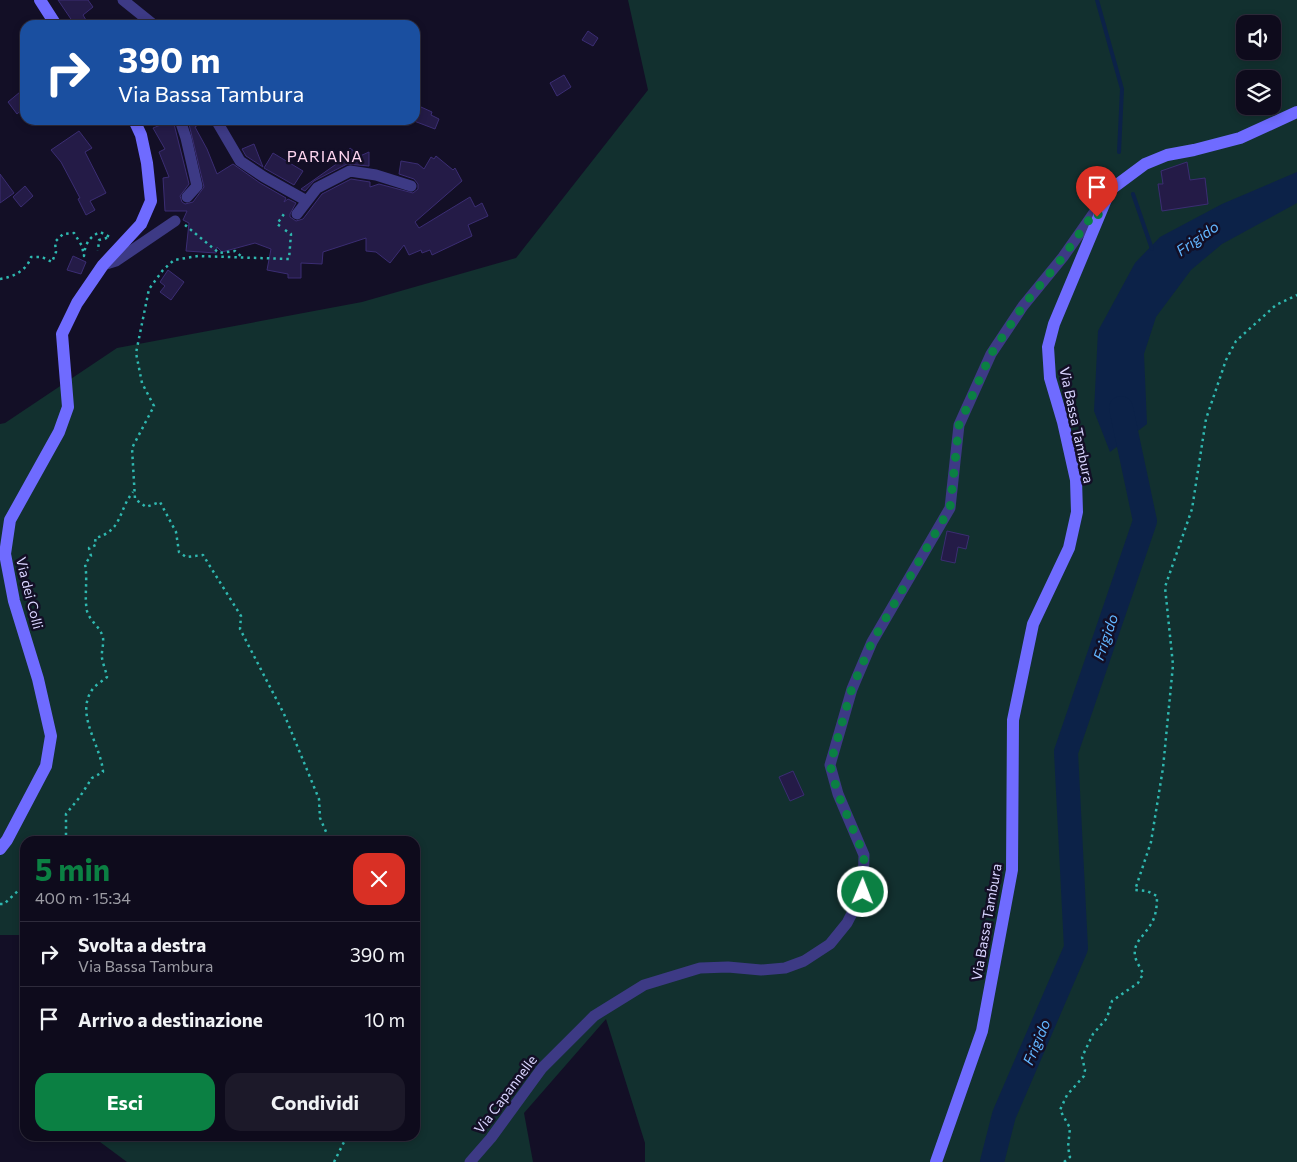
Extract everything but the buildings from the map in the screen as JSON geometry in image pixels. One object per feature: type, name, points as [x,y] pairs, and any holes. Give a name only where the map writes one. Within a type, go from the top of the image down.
[{"type":"street","points":[[40,0],[53,20]]},
{"type":"street","points":[[123,0],[147,20]]},
{"type":"street","points":[[133,10],[138,20]]},
{"type":"street","points":[[1110,190],[1145,164],[1167,155],[1240,138],[1297,112]]},
{"type":"street","name":"Via dei Colli","points":[[0,848],[7,840],[46,766],[51,736],[38,679],[14,601],[5,554],[10,520],[59,432],[68,407],[62,334],[77,303],[103,266],[141,224],[151,201],[147,163],[141,135],[136,125]]},
{"type":"street","points":[[182,125],[197,186],[187,196]]},
{"type":"street","points":[[219,125],[240,161],[307,201]]},
{"type":"street","points":[[298,214],[317,188],[350,171],[376,175],[411,186]]},
{"type":"street","name":"Via Capannelle","points":[[470,1162],[491,1138],[542,1068],[594,1016],[644,985],[700,968],[728,967],[761,970],[785,968],[804,961],[830,944],[847,923],[863,892],[864,855],[838,794],[830,765],[852,688],[872,642],[950,508],[959,425],[991,354],[1023,306],[1063,257],[1110,190]]},
{"type":"street","name":"Via Bassa Tambura","points":[[936,1162],[982,1031],[1012,870],[1012,720],[1034,624],[1069,548],[1077,512],[1076,480],[1063,422],[1050,378],[1048,347],[1054,324],[1110,190]]},
{"type":"street","name":"Via dei Colli","points":[[103,266],[116,261],[175,221]]},
{"type":"path","points":[[175,221],[195,232],[219,253],[235,251],[243,257]]},
{"type":"path","points":[[285,230],[292,234],[289,259],[198,256],[174,260],[163,270],[149,289],[136,353],[142,383],[154,406],[132,448],[134,490],[135,499],[146,507],[160,502],[176,532],[179,552],[186,557],[203,555],[241,616],[240,629],[284,714],[319,799],[320,818],[328,836]]},
{"type":"path","points":[[0,279],[10,278],[28,267],[32,256],[42,257],[52,262],[56,252],[55,242],[63,234],[74,233],[82,246],[84,256],[85,246],[91,236],[100,232],[110,237],[99,240],[98,251],[103,266]]},
{"type":"path","points":[[1064,1162],[1070,1157],[1068,1147],[1070,1128],[1060,1110],[1067,1095],[1084,1076],[1085,1070],[1082,1057],[1093,1034],[1107,1018],[1112,1001],[1138,983],[1143,974],[1135,957],[1135,948],[1140,937],[1150,927],[1156,912],[1157,896],[1147,891],[1135,890],[1151,842],[1163,768],[1173,665],[1165,586],[1192,510],[1206,419],[1226,360],[1236,341],[1276,305],[1297,295]]},
{"type":"path","points":[[64,836],[66,814],[92,778],[103,772],[102,758],[92,736],[85,712],[92,690],[107,677],[102,658],[103,638],[99,629],[90,620],[87,610],[85,564],[91,556],[89,548],[96,545],[95,538],[101,536],[119,522],[125,501],[134,490]]},
{"type":"path","points":[[0,904],[4,904],[20,889]]},
{"type":"path","points":[[334,1162],[345,1141]]},
{"type":"green space","points":[[628,0],[1297,0],[1297,1162],[645,1162],[645,1143],[606,1019],[524,1113],[533,1162],[127,1162],[99,1141],[420,1141],[420,836],[20,836],[20,935],[0,935],[0,424],[5,423],[117,348],[362,302],[516,258],[648,90]]},
{"type":"water","points":[[1297,172],[1297,203],[1222,244],[1191,270],[1156,317],[1144,354],[1147,424],[1110,452],[1094,411],[1098,331],[1135,263],[1160,237],[1222,204]]},
{"type":"waterway","points":[[1097,0],[1122,89],[1119,152]]},
{"type":"waterway","points":[[1133,194],[1152,249]]},
{"type":"waterway","name":"Frigido","points":[[992,1162],[1004,1115],[1076,948],[1066,752],[1145,521],[1121,408]]},
{"type":"district","name":"PARIANA","points":[[325,155]]},
{"type":"route","points":[[863,892],[864,855],[838,794],[830,765],[852,688],[872,642],[950,508],[959,425],[991,354],[1023,306],[1063,257],[1110,190],[1097,217]]}]
